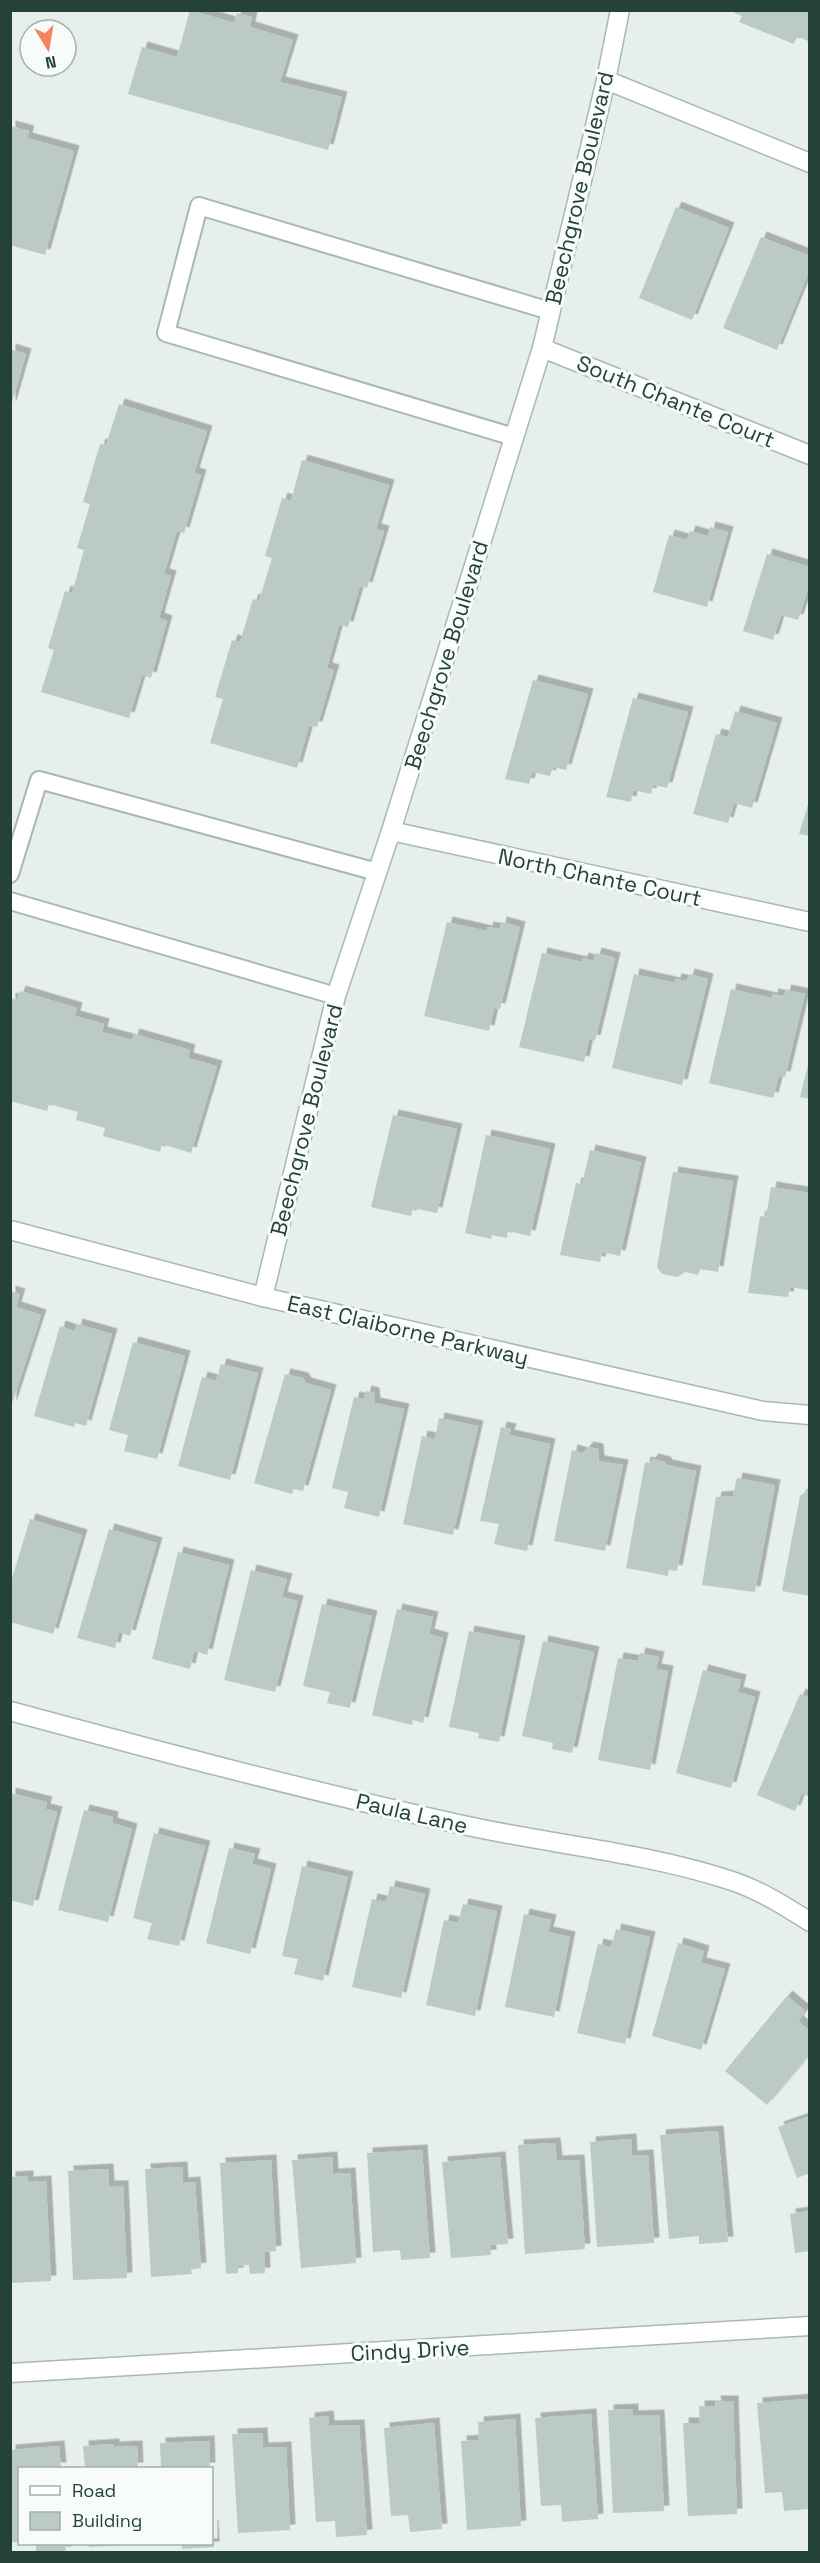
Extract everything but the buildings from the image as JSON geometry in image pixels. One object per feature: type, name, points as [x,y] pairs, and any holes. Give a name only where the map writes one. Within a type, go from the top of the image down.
[{"type":"street","name":"Beechgrove Boulevard","points":[[263,1297],[336,996],[391,831],[542,348],[606,80],[620,10]]},
{"type":"street","points":[[606,80],[810,163]]},
{"type":"street","name":"South Chante Court","points":[[542,348],[810,455]]},
{"type":"street","name":"North Chante Court","points":[[391,831],[810,922]]},
{"type":"street","name":"East Claiborne Parkway","points":[[10,1230],[263,1297],[763,1411],[810,1416]]},
{"type":"street","name":"Paula Lane","points":[[10,1711],[210,1766],[457,1824],[677,1865],[732,1881],[785,1906],[810,1922]]},
{"type":"street","name":"Cindy Drive","points":[[10,2373],[810,2326]]},
{"type":"lane","points":[[514,437],[166,333],[199,206],[550,311]]},
{"type":"lane","points":[[10,874],[39,780],[377,872]]},
{"type":"lane","points":[[10,901],[336,996]]}]
